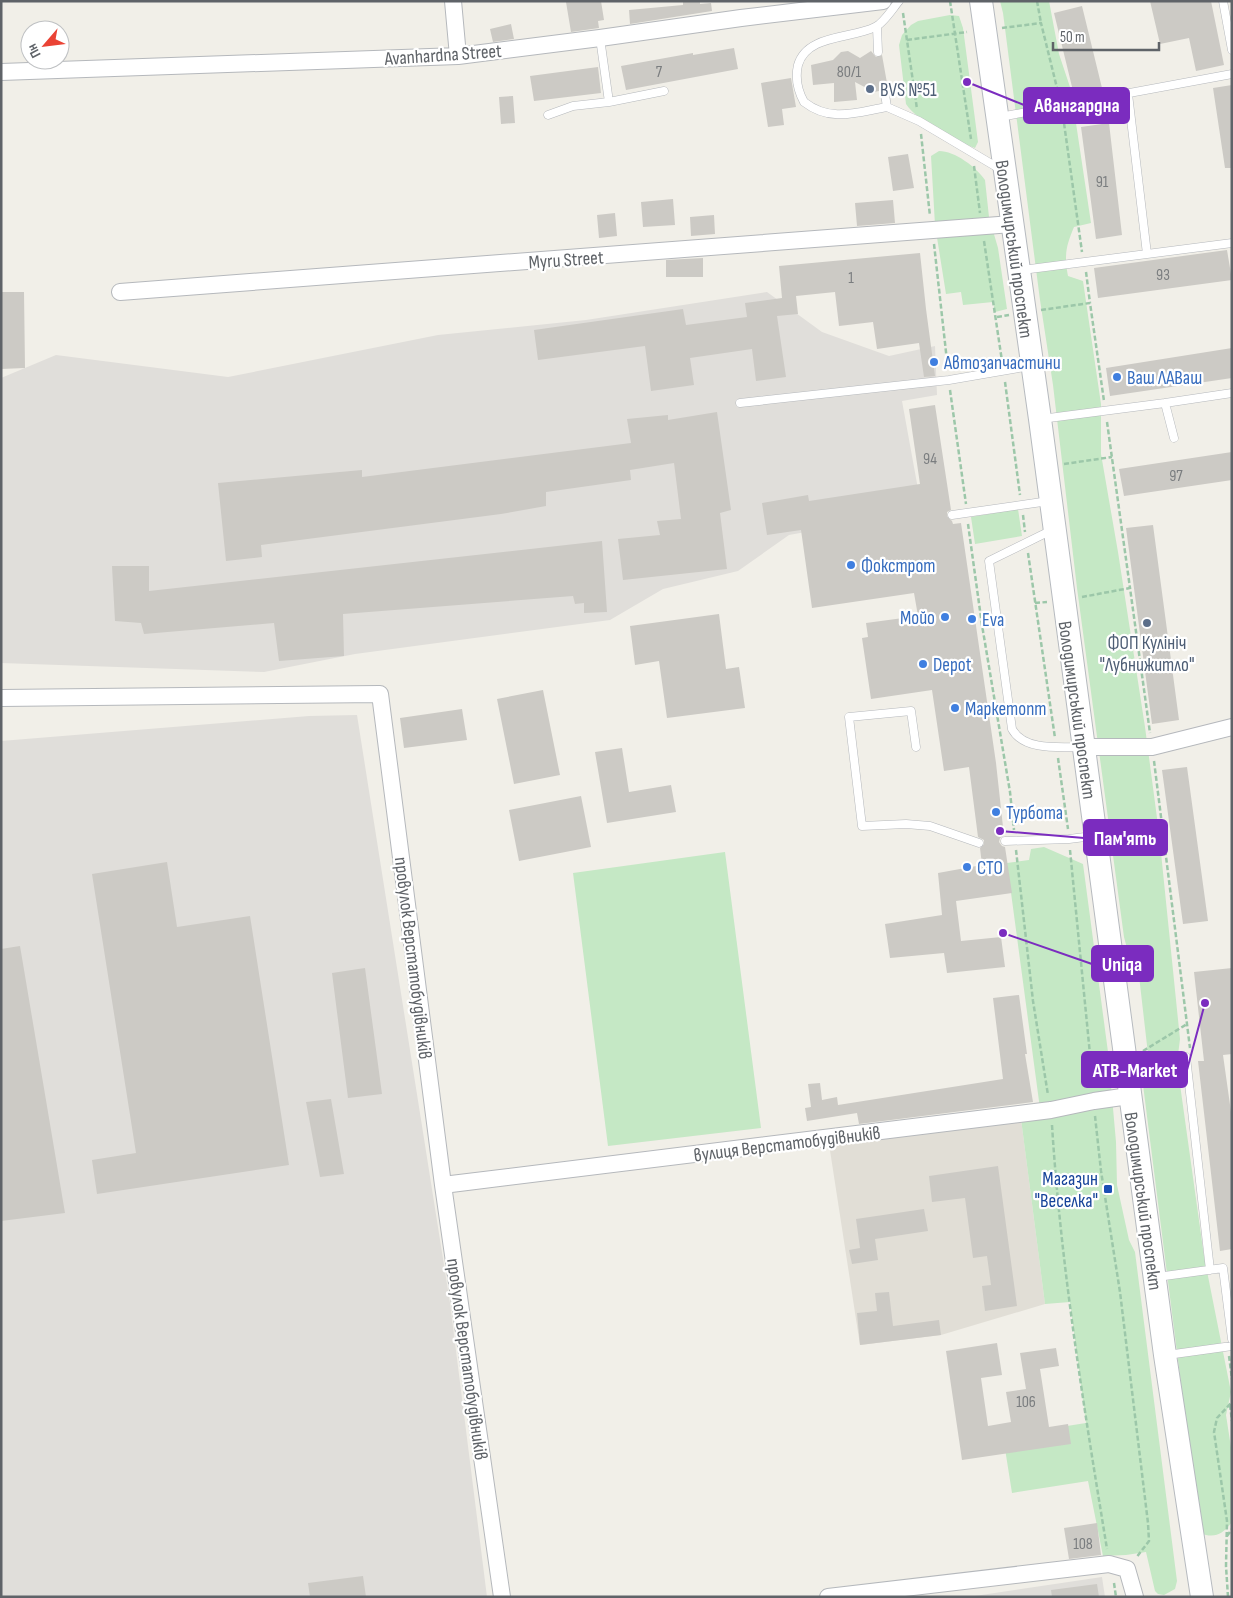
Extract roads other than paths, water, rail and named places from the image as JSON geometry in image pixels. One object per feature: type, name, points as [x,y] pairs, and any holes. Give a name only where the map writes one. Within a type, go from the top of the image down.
[{"type":"main road","name":"Володимирський проспект","points":[[981,1],[1040,419],[1164,1355],[1202,1597]]},
{"type":"street","points":[[453,1],[458,56]]},
{"type":"street","name":"Avanhardna Street","points":[[1,72],[458,56],[883,1]]},
{"type":"street","name":"Myru Street","points":[[120,292],[1012,224]]},
{"type":"street","name":"провулок Верстатобудівників","points":[[1,698],[380,694],[443,1185],[502,1597]]},
{"type":"street","points":[[1083,747],[1152,747],[1232,727]]},
{"type":"street","name":"вулиця Верстатобудівників","points":[[443,1185],[1051,1110],[1129,1096]]},
{"type":"street","points":[[828,1597],[1117,1566],[1127,1569],[1134,1597]]},
{"type":"lane","points":[[899,1],[877,27],[814,45],[806,52],[800,60],[797,70],[797,82],[804,102],[822,113],[834,115],[887,107],[919,121],[1004,171]]},
{"type":"lane","points":[[1223,1],[1232,50]]},
{"type":"lane","points":[[877,27],[878,52]]},
{"type":"lane","points":[[600,38],[609,102]]},
{"type":"lane","points":[[997,117],[1232,74]]},
{"type":"lane","points":[[884,88],[887,107]]},
{"type":"lane","points":[[548,115],[573,106],[609,102],[664,91]]},
{"type":"lane","points":[[1128,94],[1147,254]]},
{"type":"lane","points":[[1019,271],[1232,243]]},
{"type":"lane","points":[[740,403],[949,380],[1032,366]]},
{"type":"lane","points":[[1040,419],[1232,393]]},
{"type":"lane","points":[[1165,403],[1174,438]]},
{"type":"lane","points":[[952,515],[1050,501]]},
{"type":"lane","points":[[1054,529],[988,561],[1012,729],[1016,736],[1029,743],[1056,748],[1083,747]]},
{"type":"lane","points":[[916,747],[911,711],[849,717],[862,826],[906,824],[930,826],[979,843]]},
{"type":"lane","points":[[1005,841],[1069,839],[1095,836]]},
{"type":"lane","points":[[1126,1067],[1186,1057],[1210,1270]]},
{"type":"lane","points":[[1154,1277],[1232,1267]]},
{"type":"lane","points":[[1164,1355],[1230,1344],[1223,1268]]},
{"type":"place","name":"Авангардна","points":[[967,82]]},
{"type":"place","name":"BVS №51","points":[[870,89]]},
{"type":"place","name":"Автозапчастини","points":[[934,362]]},
{"type":"place","name":"Ваш ЛАВаш","points":[[1117,377]]},
{"type":"place","name":"Фокстрот","points":[[851,565]]},
{"type":"place","name":"Мойо","points":[[945,617]]},
{"type":"place","name":"Eva","points":[[972,619]]},
{"type":"place","name":"ФОП Кулініч \"Лубнижитло\"","points":[[1147,623]]},
{"type":"place","name":"Depot","points":[[923,664]]},
{"type":"place","name":"Маркетопт","points":[[955,708]]},
{"type":"place","name":"Турбота","points":[[996,812]]},
{"type":"place","name":"Пам'ять","points":[[1000,831]]},
{"type":"place","name":"СТО","points":[[967,867]]},
{"type":"place","name":"Uniqa","points":[[1003,933]]},
{"type":"place","name":"ATB-Market","points":[[1205,1003]]},
{"type":"place","name":"Магазин \"Веселка\"","points":[[1108,1189]]}]
